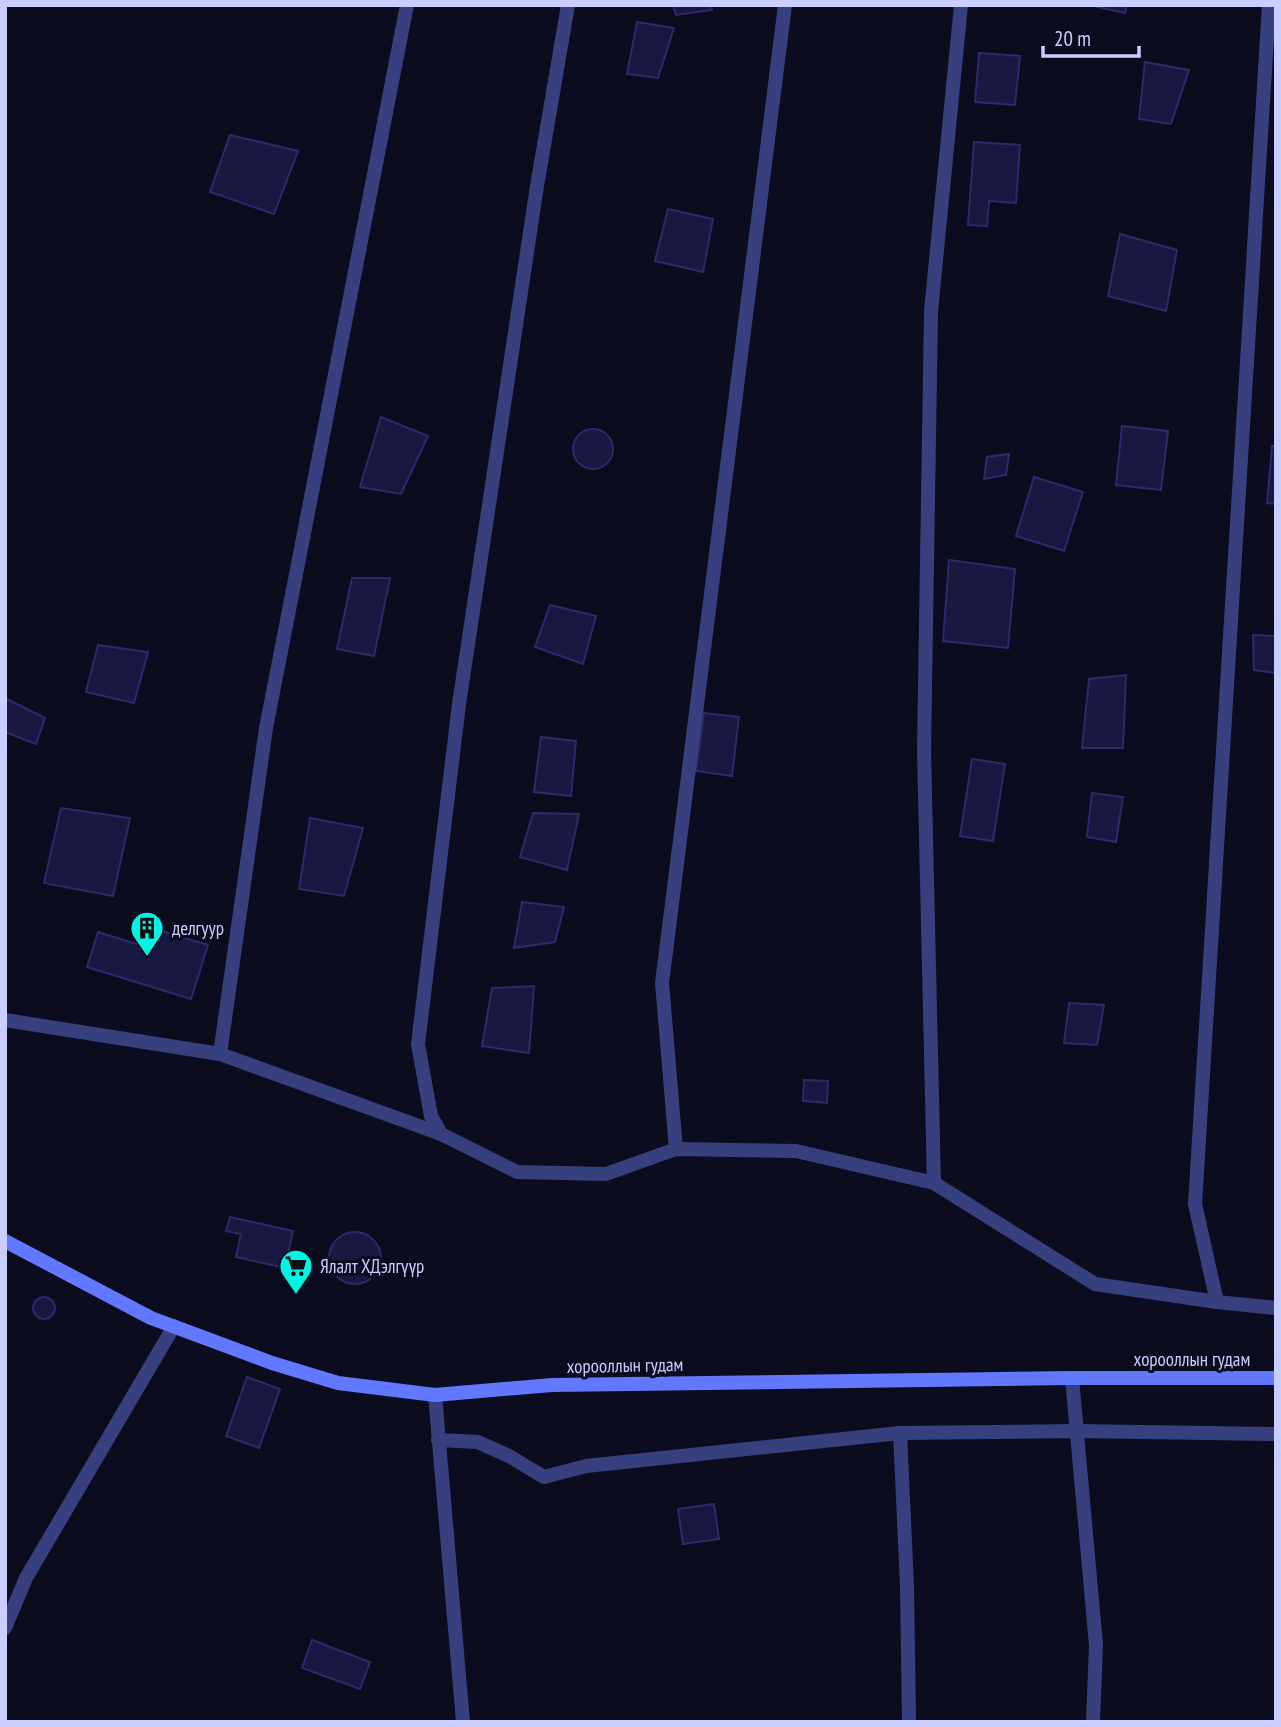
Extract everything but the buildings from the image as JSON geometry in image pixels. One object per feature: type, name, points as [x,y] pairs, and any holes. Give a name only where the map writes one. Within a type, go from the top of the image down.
[{"type":"main road","name":"хорооллын гудам","points":[[5,1241],[151,1318],[272,1363],[338,1383],[435,1395],[552,1385],[1276,1378]]},
{"type":"street","points":[[220,1054],[266,727],[407,5]]},
{"type":"street","points":[[441,1134],[431,1116],[418,1044],[459,704],[537,186],[568,5]]},
{"type":"street","points":[[676,1149],[662,983],[785,5]]},
{"type":"street","points":[[934,1183],[924,751],[931,325],[961,5]]},
{"type":"street","points":[[1217,1302],[1195,1204],[1269,5]]},
{"type":"street","points":[[5,1020],[220,1054],[441,1134],[517,1172],[606,1174],[676,1149],[796,1151],[934,1183],[1095,1284],[1276,1308]]},
{"type":"street","points":[[5,1629],[26,1578],[174,1326]]},
{"type":"street","points":[[1072,1378],[1096,1645],[1093,1722]]},
{"type":"street","points":[[435,1395],[463,1722]]},
{"type":"street","points":[[438,1440],[478,1442],[509,1456],[544,1477],[586,1466],[900,1433],[1077,1431],[1276,1434]]},
{"type":"street","points":[[900,1433],[907,1586],[909,1722]]},
{"type":"place","name":"делгуур","points":[[147,958]]},
{"type":"place","name":"Ялалт ХДэлгүүр","points":[[296,1296]]}]
